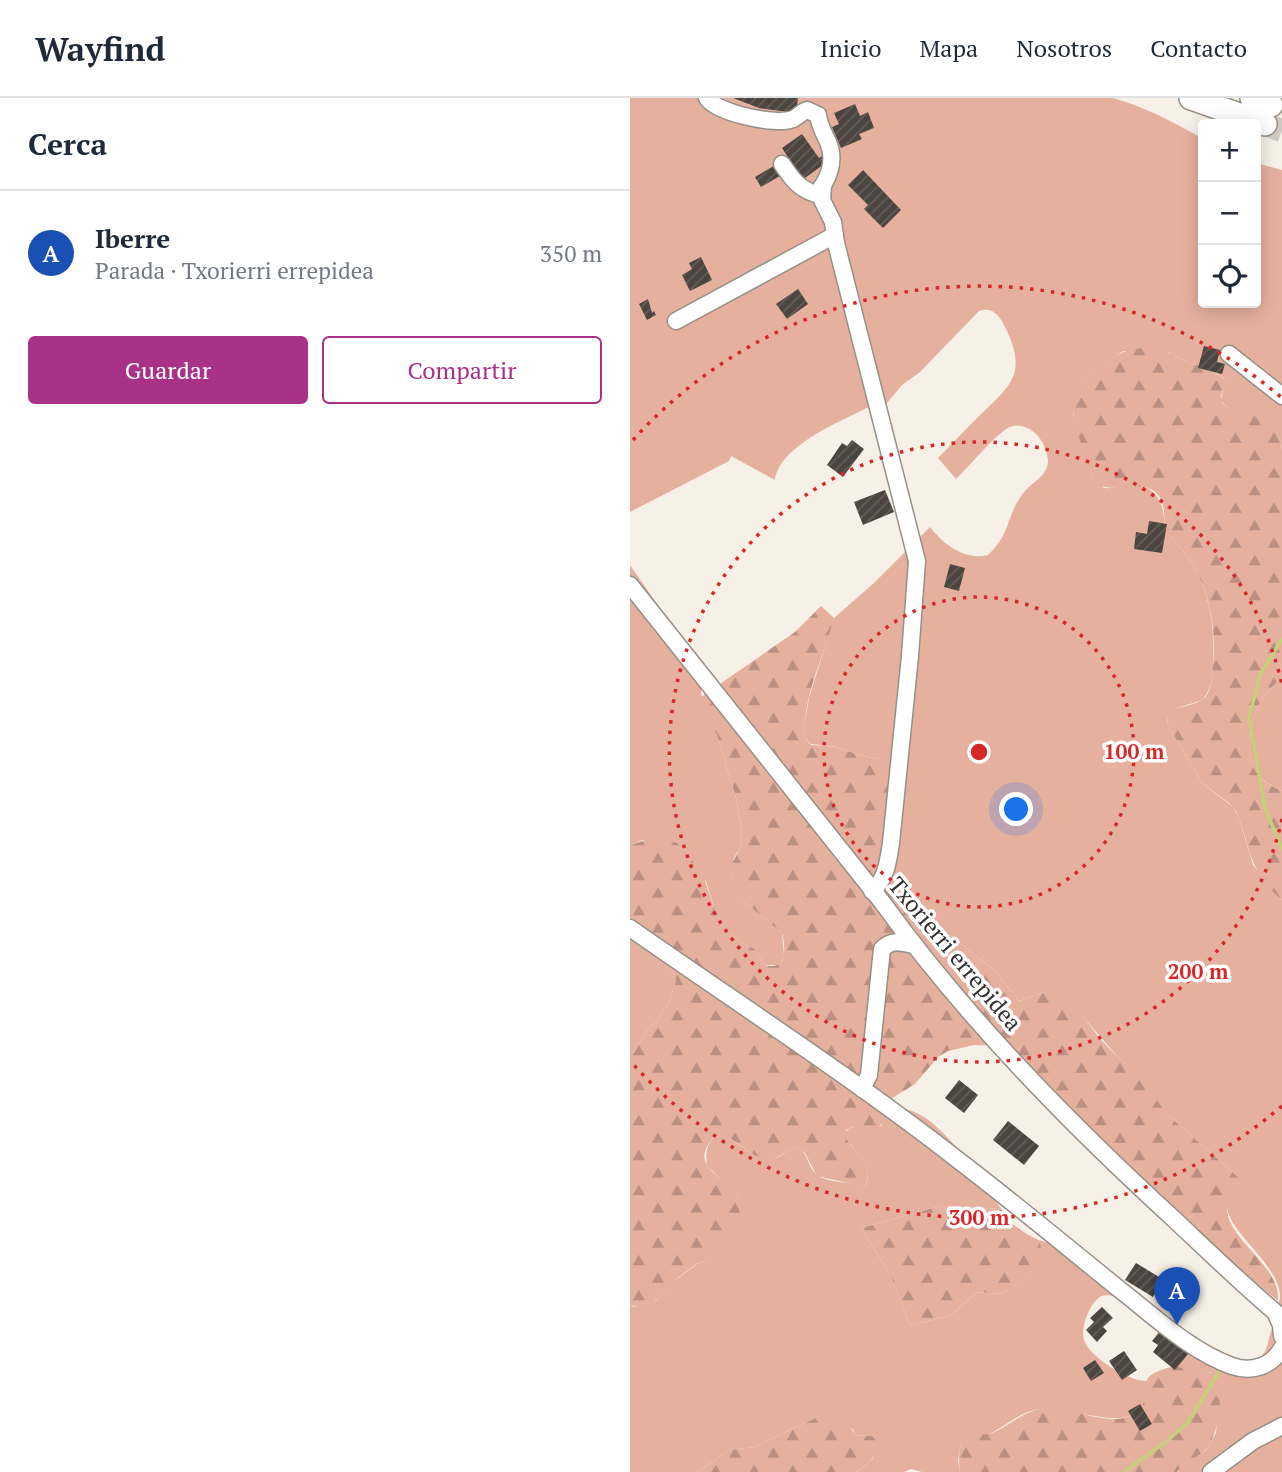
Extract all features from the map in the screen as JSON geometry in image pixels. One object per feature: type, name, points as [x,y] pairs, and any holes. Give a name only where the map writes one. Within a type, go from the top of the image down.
[{"type":"highway","points":[[1191,98],[1263,109]]},
{"type":"street","points":[[707,98],[720,108],[760,118],[792,119],[807,110],[818,115],[831,154],[828,175],[823,186],[816,194],[805,190],[796,184],[782,164]]},
{"type":"street","points":[[823,186],[822,200],[833,222],[917,561],[891,843],[887,869],[880,884],[872,891]]},
{"type":"street","points":[[676,321],[835,235]]},
{"type":"street","points":[[1229,354],[1282,396]]},
{"type":"street","name":"Txorierri errepidea","points":[[630,585],[913,945],[994,1038],[1092,1142],[1278,1315]]},
{"type":"street","points":[[630,928],[862,1089],[957,1159],[1156,1318],[1194,1345],[1225,1363],[1254,1369],[1268,1363],[1280,1351]]},
{"type":"street","points":[[862,1089],[869,1075],[882,949],[889,942],[913,945]]},
{"type":"street","points":[[1278,1315],[1282,1336]]},
{"type":"street","points":[[1280,1351],[1282,1371]]},
{"type":"street","points":[[1211,1472],[1253,1441],[1282,1426]]},
{"type":"green space","points":[[630,98],[1113,98],[1125,102],[1198,136],[1198,308],[1261,308],[1261,164],[1282,170],[1282,449],[1272,426],[1265,421],[1238,413],[1221,401],[1225,379],[1201,365],[1191,364],[1168,352],[1123,351],[1087,377],[1074,393],[1073,414],[1092,474],[1104,488],[1142,486],[1155,494],[1164,515],[1164,531],[1188,558],[1204,588],[1212,622],[1211,684],[1203,699],[1175,709],[1167,724],[1202,783],[1233,807],[1253,865],[1282,900],[1282,1472],[1178,1472],[1181,1466],[1206,1450],[1216,1433],[1219,1399],[1211,1372],[1177,1367],[1187,1354],[1186,1336],[1240,1359],[1259,1360],[1266,1350],[1280,1298],[1278,1284],[1271,1271],[1230,1218],[1227,1206],[1230,1192],[1239,1181],[1236,1175],[1168,1115],[1084,1018],[1045,992],[1019,1001],[994,970],[946,932],[919,904],[901,891],[893,869],[880,759],[858,755],[838,747],[811,744],[805,738],[809,698],[834,618],[874,583],[930,527],[955,550],[971,556],[988,555],[1001,539],[1022,495],[1047,468],[1047,454],[1040,439],[1026,427],[1020,426],[1004,430],[956,479],[938,458],[1013,378],[1015,356],[1004,325],[994,312],[979,311],[920,372],[902,385],[881,410],[869,407],[813,436],[787,456],[775,480],[731,456],[729,461],[630,512]]},
{"type":"green space","points":[[1142,348],[1168,352],[1191,364],[1201,365],[1226,380],[1221,396],[1222,403],[1241,413],[1267,420],[1278,435],[1282,449],[1282,678],[1267,692],[1258,706],[1251,726],[1249,748],[1250,758],[1259,776],[1282,791],[1282,900],[1256,868],[1236,811],[1202,783],[1167,724],[1171,711],[1203,699],[1211,685],[1213,627],[1205,591],[1198,574],[1178,544],[1164,531],[1164,509],[1159,496],[1151,489],[1105,487],[1096,483],[1076,426],[1072,403],[1075,390],[1092,373],[1119,354]]},
{"type":"green space","points":[[630,565],[702,669],[701,694],[736,798],[742,832],[741,846],[734,858],[732,877],[743,901],[782,933],[784,956],[779,965],[765,965],[755,949],[727,930],[715,910],[706,881],[643,840],[630,845]]},
{"type":"green space","points":[[821,606],[834,618],[810,692],[805,738],[811,745],[838,747],[888,763],[891,768],[893,869],[901,891],[919,904],[946,932],[994,970],[1019,1001],[1045,992],[1065,1001],[1144,1084],[1168,1115],[1236,1175],[1240,1181],[1229,1198],[1228,1213],[1233,1228],[1267,1270],[1276,1285],[1278,1301],[1236,1267],[1159,1197],[1116,1153],[1067,1111],[1008,1046],[974,1045],[948,1051],[938,1057],[915,1084],[886,1102],[885,1120],[879,1127],[853,1127],[846,1130],[846,1137],[867,1168],[865,1187],[817,1176],[805,1153],[797,1147],[766,1159],[752,1154],[728,1138],[714,1137],[706,1149],[705,1158],[714,1173],[737,1193],[740,1208],[733,1228],[716,1255],[685,1272],[652,1303],[642,1307],[630,1304],[630,1058],[670,1000],[676,980],[669,965],[630,938],[630,845],[656,837],[677,843],[702,872],[715,910],[727,930],[755,949],[765,965],[778,965],[784,951],[782,933],[743,901],[733,883],[731,866],[741,846],[742,832],[736,798],[718,738],[701,697],[795,632]]},
{"type":"green space","points":[[1282,678],[1282,791],[1264,781],[1256,772],[1249,745],[1258,706],[1267,692]]},
{"type":"green space","points":[[630,938],[669,965],[676,980],[670,1000],[630,1058]]},
{"type":"green space","points":[[885,1103],[917,1113],[947,1137],[1001,1209],[940,1206],[861,1228],[891,1276],[910,1325],[950,1316],[977,1292],[1001,1294],[1046,1265],[1039,1240],[1064,1248],[1124,1298],[1108,1295],[1098,1299],[1087,1315],[1083,1335],[1087,1347],[1110,1367],[1146,1381],[1145,1401],[1137,1413],[1123,1418],[1106,1418],[1049,1409],[1028,1412],[988,1435],[961,1443],[958,1460],[960,1472],[922,1472],[911,1469],[904,1472],[857,1472],[873,1458],[872,1436],[855,1435],[853,1429],[813,1419],[755,1447],[729,1450],[698,1472],[630,1472],[630,1304],[634,1307],[656,1301],[673,1282],[697,1264],[713,1257],[740,1209],[738,1195],[707,1166],[706,1156],[710,1142],[723,1135],[756,1155],[770,1159],[797,1147],[804,1153],[813,1171],[821,1177],[865,1187],[868,1178],[865,1164],[845,1133],[852,1127],[881,1126],[885,1118]]},
{"type":"green space","points":[[940,1206],[1001,1209],[1017,1228],[1039,1240],[1047,1265],[1001,1294],[977,1292],[950,1316],[910,1325],[891,1276],[861,1228]]},
{"type":"green space","points":[[1176,1366],[1214,1374],[1220,1400],[1215,1432],[1207,1448],[1177,1472],[960,1472],[959,1452],[965,1432],[989,1434],[1027,1413],[1042,1408],[1062,1409],[1100,1418],[1125,1418],[1143,1405],[1148,1379],[1159,1371]]},
{"type":"green space","points":[[823,1416],[842,1421],[850,1426],[855,1435],[872,1436],[878,1442],[874,1455],[857,1472],[698,1472],[729,1450],[755,1447]]},
{"type":"building","points":[[733,98],[798,98],[796,113],[759,108]]},
{"type":"building","points":[[855,104],[860,116],[868,112],[874,128],[859,134],[862,139],[841,148],[832,127],[839,124],[834,113]]},
{"type":"building","points":[[802,134],[819,158],[822,156],[827,162],[798,183],[784,163],[789,159],[782,148]]},
{"type":"building","points":[[777,164],[783,174],[761,187],[755,177]]},
{"type":"building","points":[[863,170],[901,210],[883,228],[864,209],[868,205],[848,185]]},
{"type":"building","points":[[701,257],[712,280],[690,291],[682,275],[692,269],[689,263]]},
{"type":"building","points":[[798,289],[808,304],[787,319],[776,304]]},
{"type":"building","points":[[648,299],[652,313],[654,311],[656,315],[647,320],[639,304]]},
{"type":"building","points":[[1204,346],[1220,350],[1217,362],[1225,364],[1222,374],[1198,368]]},
{"type":"building","points":[[852,440],[864,449],[843,477],[827,465],[842,443],[847,446]]},
{"type":"building","points":[[885,490],[894,512],[863,525],[854,502]]},
{"type":"building","points":[[1149,521],[1167,524],[1162,553],[1134,549],[1136,532],[1147,534]]},
{"type":"building","points":[[950,564],[965,568],[959,591],[944,587]]},
{"type":"building","points":[[959,1080],[978,1095],[964,1113],[945,1098]]},
{"type":"building","points":[[1008,1121],[1039,1146],[1024,1165],[993,1140]]},
{"type":"building","points":[[1136,1263],[1164,1280],[1153,1297],[1125,1280]]},
{"type":"building","points":[[1102,1307],[1113,1318],[1103,1327],[1107,1331],[1097,1342],[1086,1330],[1094,1322],[1090,1318]]},
{"type":"building","points":[[1160,1331],[1188,1354],[1175,1370],[1153,1352],[1158,1345],[1152,1341]]},
{"type":"building","points":[[1124,1351],[1137,1370],[1122,1380],[1109,1361]]},
{"type":"building","points":[[1095,1360],[1104,1373],[1091,1381],[1083,1368]]},
{"type":"building","points":[[1140,1404],[1152,1424],[1140,1431],[1128,1411]]},
{"type":"waterway","points":[[1282,639],[1260,675],[1249,718],[1265,808],[1282,849]]},
{"type":"waterway","points":[[1124,1472],[1187,1423],[1219,1372]]},
{"type":"tunnel","points":[[1265,124],[1282,131]]},
{"type":"place","name":"Iberre","points":[[1177,1325]]}]
